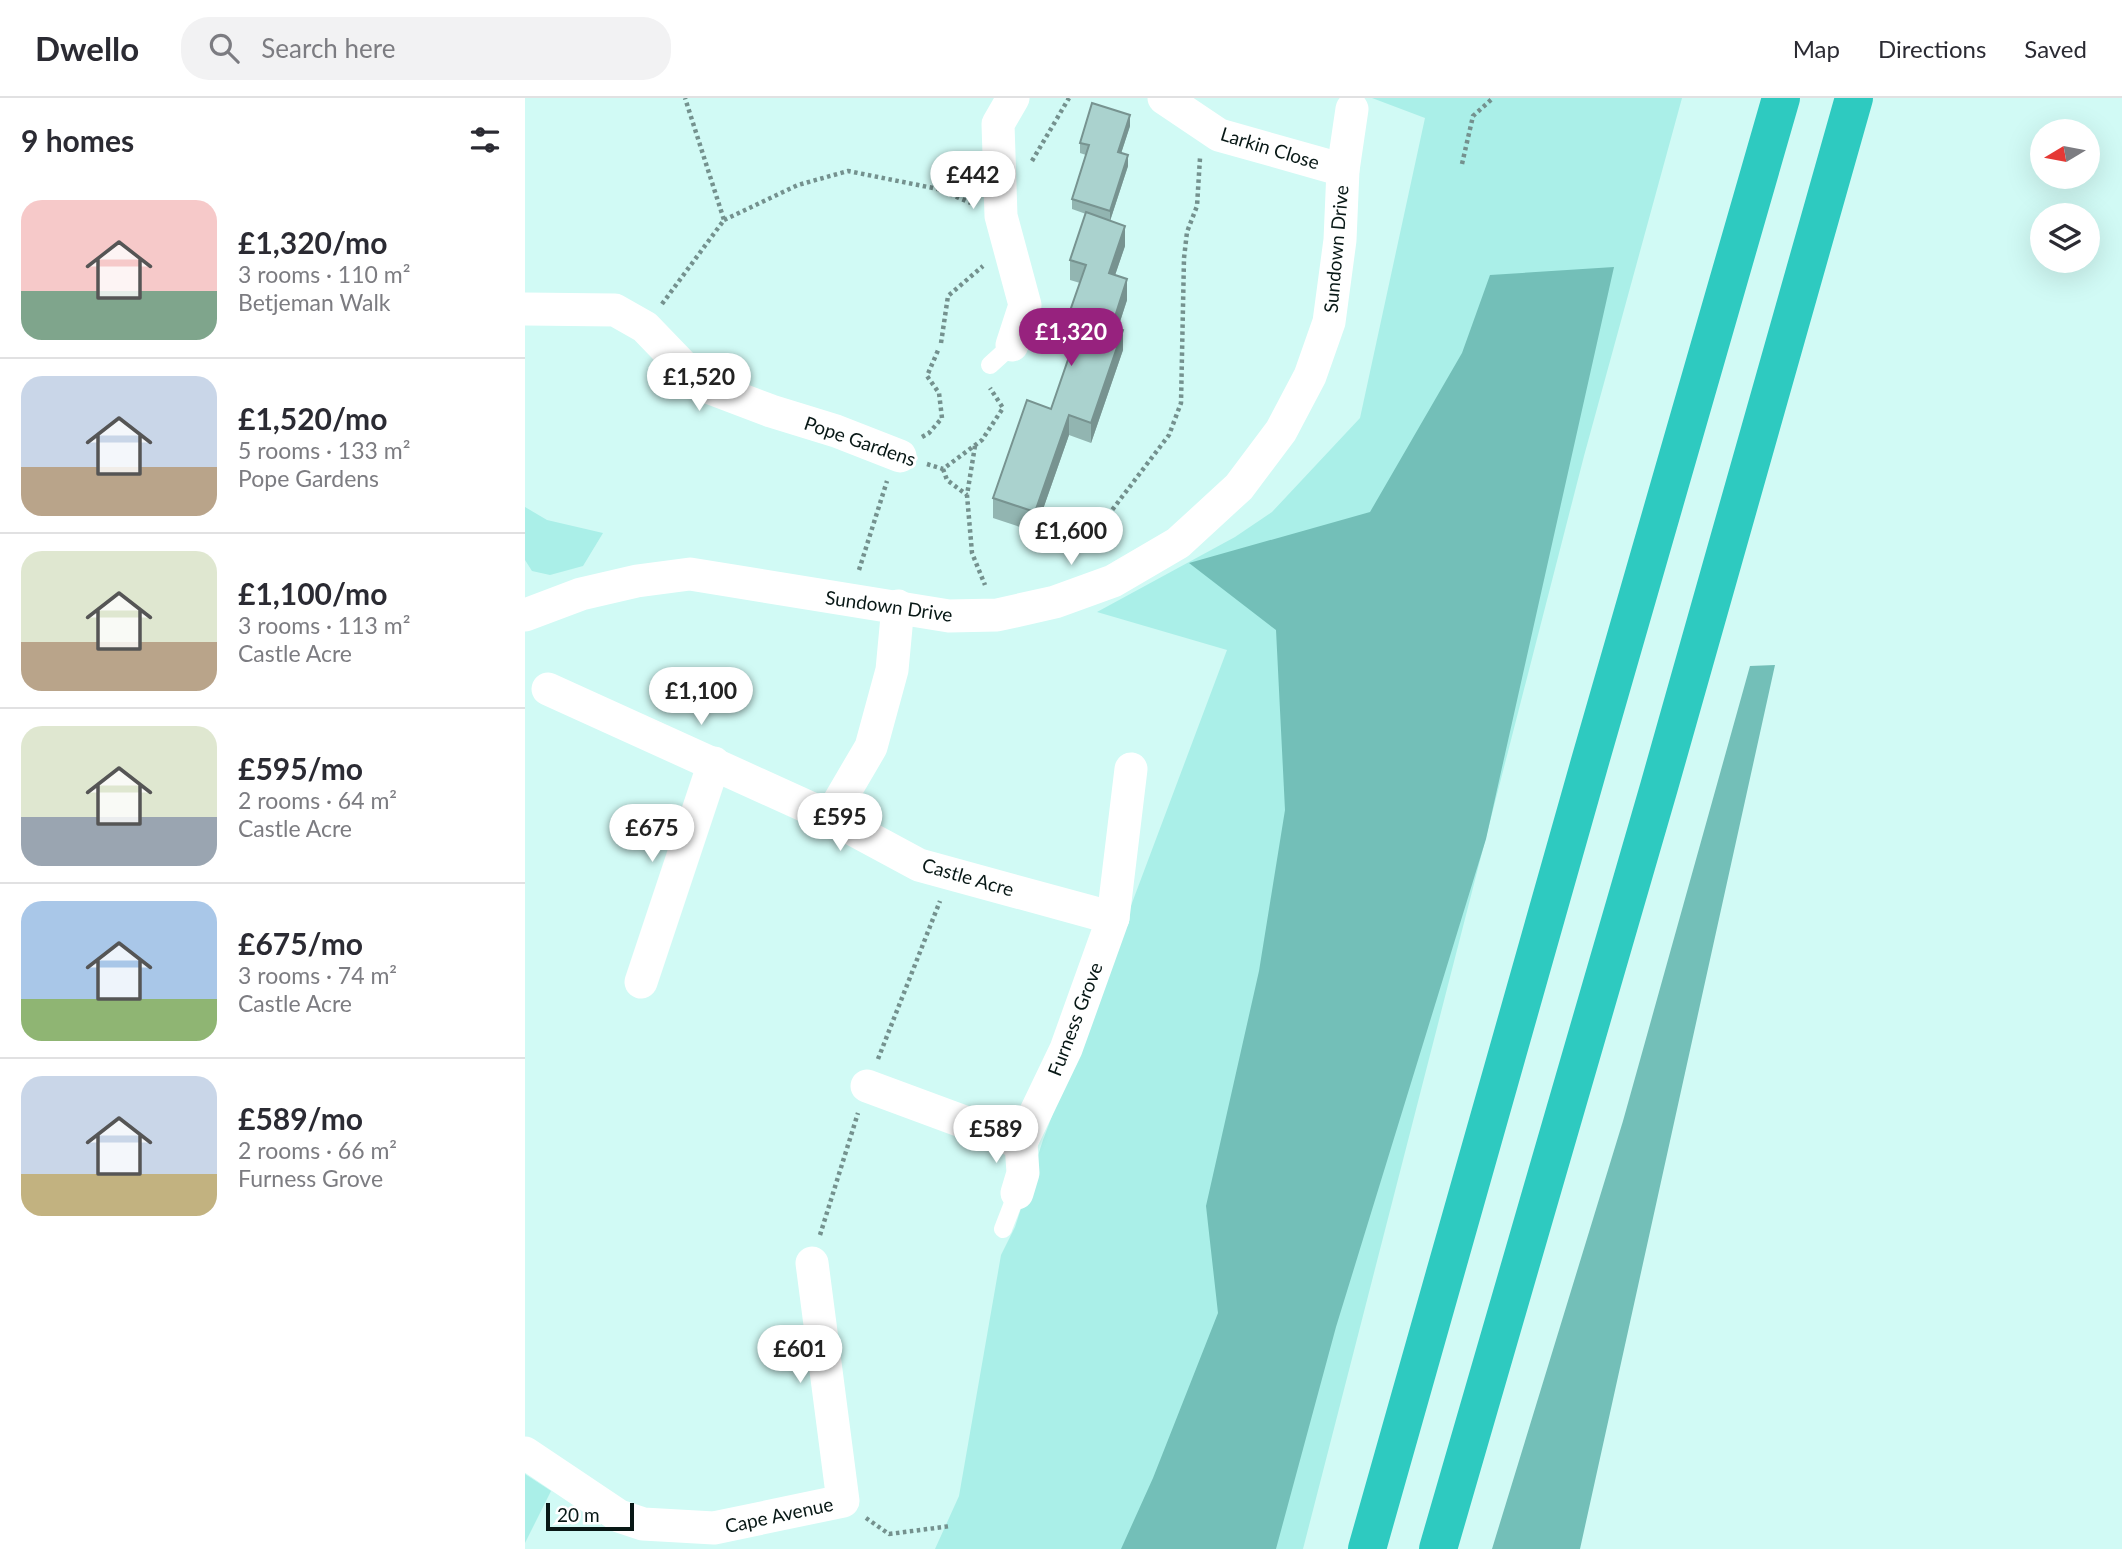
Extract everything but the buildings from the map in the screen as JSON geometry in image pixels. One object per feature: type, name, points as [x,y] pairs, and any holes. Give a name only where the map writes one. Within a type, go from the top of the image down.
[{"type":"highway","points":[[1367,1549],[1781,98]]},
{"type":"highway","points":[[1438,1549],[1663,773],[1854,98]]},
{"type":"street","points":[[996,364],[1025,305],[1001,216],[998,124],[1013,98]]},
{"type":"street","name":"Larkin Close","points":[[1164,98],[1219,135],[1343,170]]},
{"type":"street","name":"Sundown Drive","points":[[525,615],[581,594],[638,580],[690,574],[949,616],[997,615],[1055,602],[1113,581],[1178,542],[1239,487],[1281,430],[1310,376],[1329,322],[1340,240],[1343,170],[1352,109]]},
{"type":"street","name":"Pope Gardens","points":[[525,309],[615,310],[645,327],[701,384],[900,456]]},
{"type":"street","points":[[830,817],[871,747],[892,670],[898,606]]},
{"type":"street","name":"Castle Acre","points":[[550,700],[714,763],[830,817],[919,864],[1114,918]]},
{"type":"street","points":[[641,982],[714,763]]},
{"type":"street","name":"Furness Grove","points":[[1021,1143],[1066,1049],[1114,918],[1131,769]]},
{"type":"street","points":[[867,1086],[1021,1143],[1023,1173],[1017,1193]]},
{"type":"street","points":[[811,1263],[843,1501]]},
{"type":"street","name":"Cape Avenue","points":[[525,1453],[619,1516],[639,1536],[714,1528],[843,1501]]},
{"type":"lane","points":[[1003,1230],[1017,1193]]},
{"type":"path","points":[[684,98],[724,220]]},
{"type":"path","points":[[1030,164],[1069,98]]},
{"type":"path","points":[[1462,164],[1473,116],[1493,98]]},
{"type":"path","points":[[1113,581],[1104,537],[1106,519],[1169,435],[1181,402],[1184,258],[1187,232],[1197,206],[1203,124]]},
{"type":"path","points":[[645,327],[724,220],[798,185],[848,171],[938,189],[1001,216]]},
{"type":"path","points":[[941,343],[948,296],[979,268],[988,264]]},
{"type":"path","points":[[967,495],[947,480],[943,469],[982,440],[1003,408],[996,364]]},
{"type":"path","points":[[975,446],[967,495],[972,553],[997,615]]},
{"type":"path","name":"Pope Gardens","points":[[900,456],[943,469]]},
{"type":"path","points":[[811,1263],[867,1086],[951,872]]},
{"type":"path","points":[[843,1501],[889,1534],[951,1526]]},
{"type":"shaded area","points":[[1372,98],[1682,98],[1584,456],[1303,1549],[935,1549],[959,1496],[1001,1255],[1015,1227],[1043,1140],[1227,650],[1097,612],[1235,537],[1272,512],[1360,418],[1425,118]]},
{"type":"shaded area","points":[[1614,267],[1486,839],[1336,1327],[1276,1549],[1121,1549],[1153,1478],[1218,1313],[1206,1206],[1259,971],[1285,810],[1276,630],[1189,563],[1370,512],[1462,353],[1490,275]]},
{"type":"shaded area","points":[[525,507],[547,520],[603,533],[583,566],[550,575],[532,571],[525,560]]},
{"type":"shaded area","points":[[1775,665],[1580,1549],[1492,1549],[1623,1121],[1750,666]]},
{"type":"shaded area","points":[[525,1474],[551,1491],[525,1543]]}]
